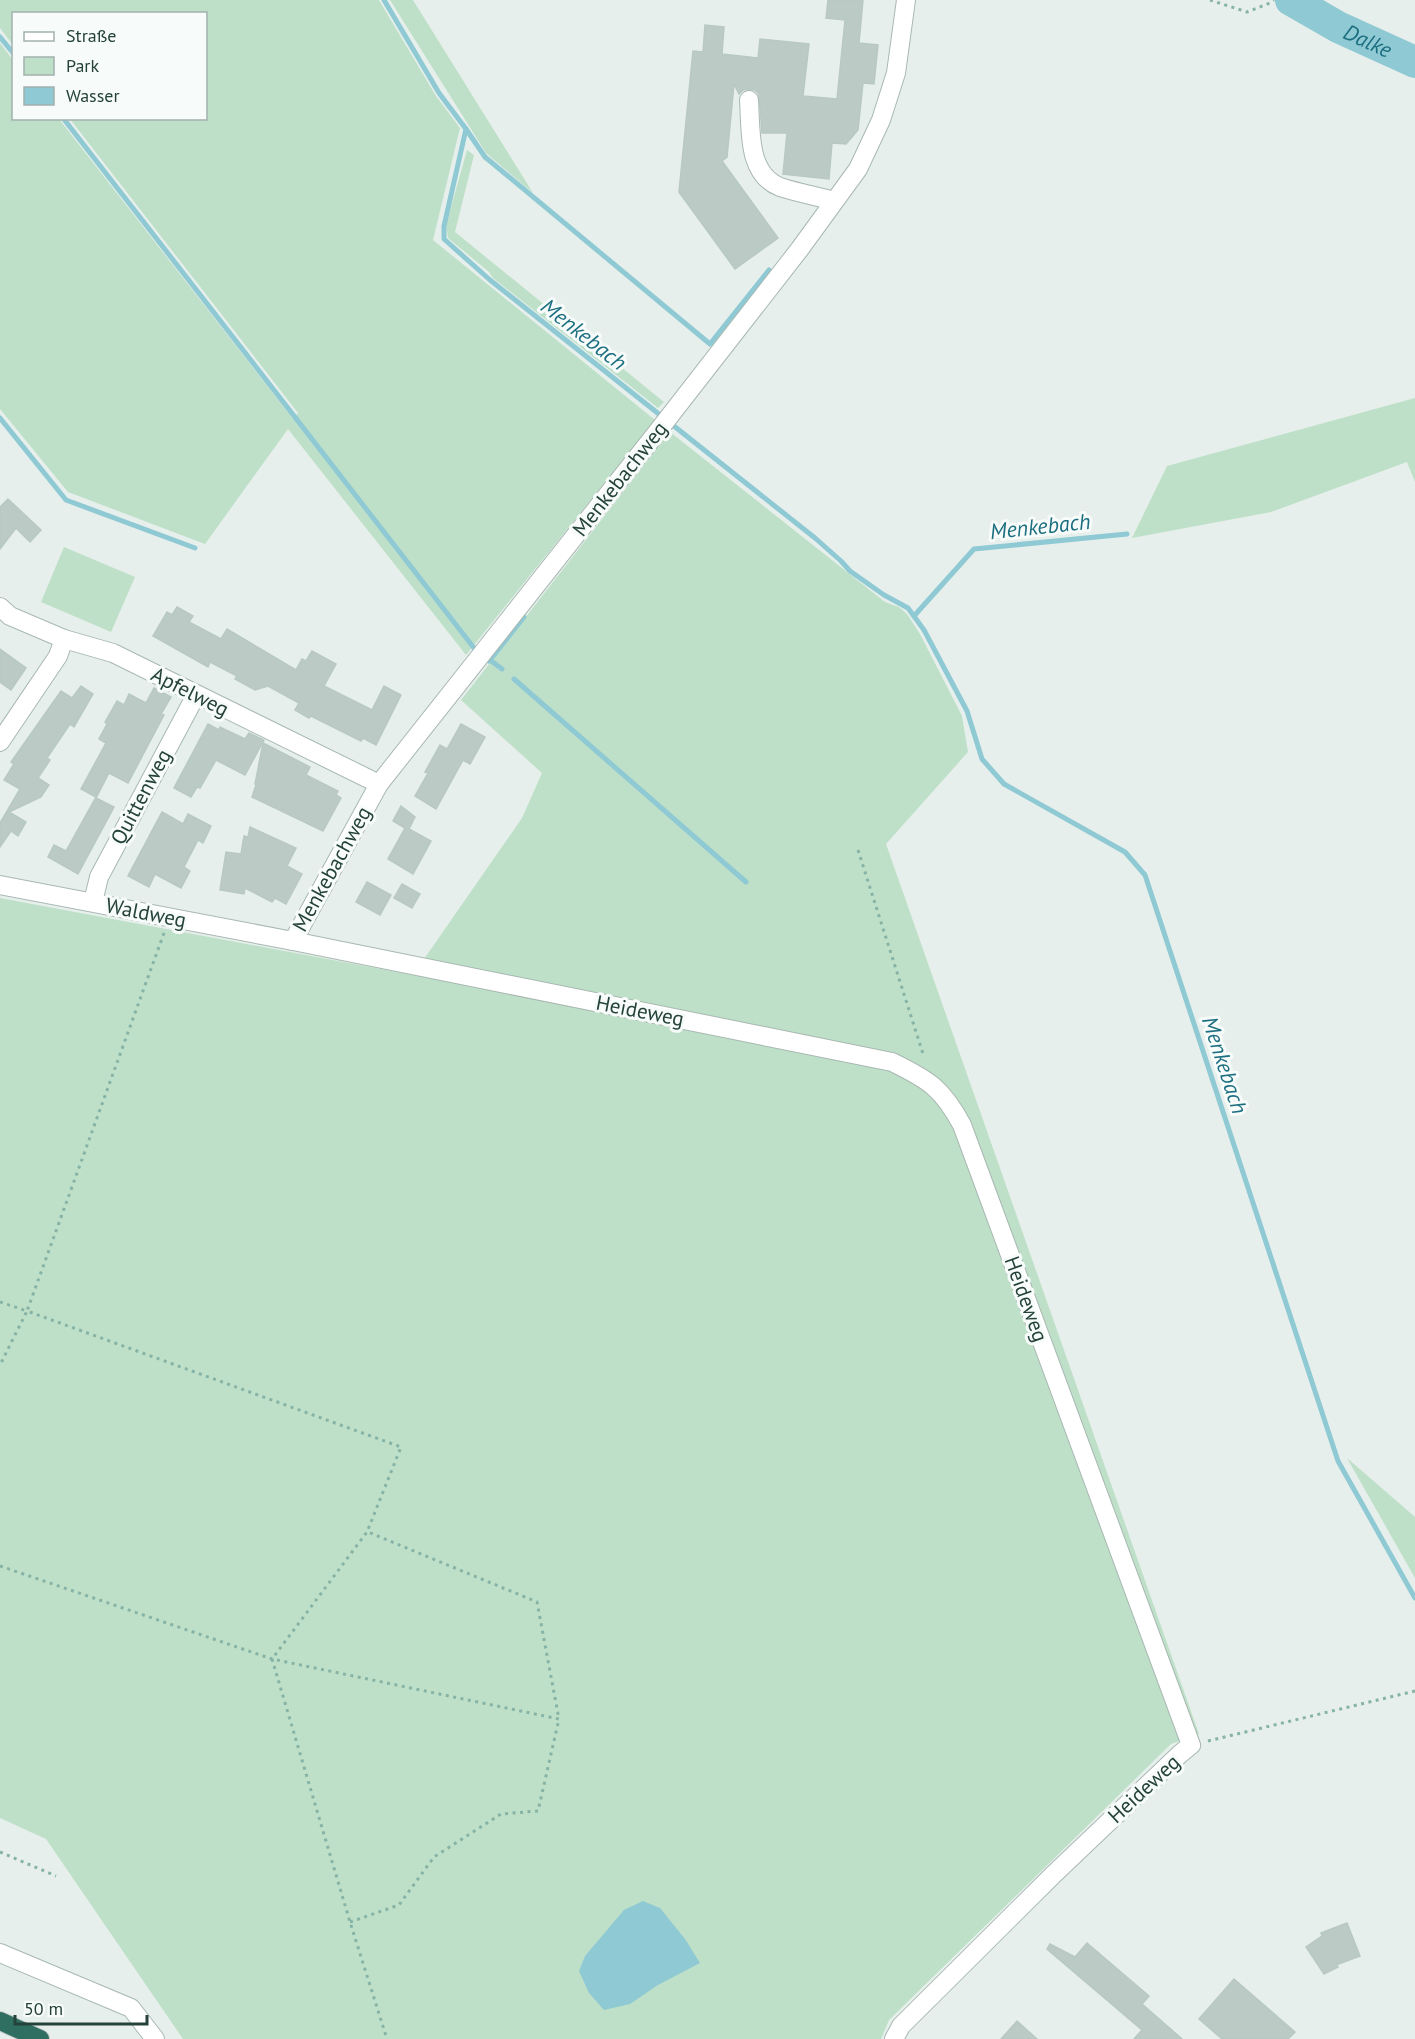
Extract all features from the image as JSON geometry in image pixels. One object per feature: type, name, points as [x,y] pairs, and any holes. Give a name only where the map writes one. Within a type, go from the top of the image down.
[{"type":"highway","points":[[0,2021],[40,2039]]},
{"type":"street","name":"Menkebachweg","points":[[292,941],[379,784],[676,408],[858,169],[881,120],[896,72],[906,0]]},
{"type":"street","points":[[749,100],[752,143],[760,171],[779,186],[834,201]]},
{"type":"street","name":"Apfelweg","points":[[0,607],[10,616],[64,639],[113,653],[379,784]]},
{"type":"street","points":[[0,742],[58,656],[64,639]]},
{"type":"street","name":"Quittenweg","points":[[93,902],[99,877],[195,695]]},
{"type":"street","name":"Waldweg","points":[[0,885],[292,941]]},
{"type":"street","name":"Heideweg","points":[[292,941],[892,1062],[924,1077],[949,1101],[962,1125],[1191,1745],[1047,1881],[901,2026],[894,2039]]},
{"type":"street","points":[[0,1953],[130,2008],[155,2039]]},
{"type":"path","points":[[1210,0],[1247,12],[1272,2]]},
{"type":"path","points":[[858,850],[925,1061],[924,1077]]},
{"type":"path","points":[[0,1365],[27,1311],[170,918]]},
{"type":"path","points":[[0,1302],[401,1447],[367,1532],[272,1659]]},
{"type":"path","points":[[350,1922],[399,1905],[434,1857],[501,1814],[538,1811],[559,1719],[537,1602],[367,1532]]},
{"type":"path","points":[[0,1566],[272,1659],[559,1719]]},
{"type":"path","points":[[272,1659],[387,2039]]},
{"type":"path","points":[[1191,1745],[1415,1691]]},
{"type":"path","points":[[0,1852],[56,1876]]},
{"type":"green space","points":[[0,0],[379,0],[436,96],[460,128],[433,240],[655,420],[466,655],[288,429],[205,544],[68,492],[0,409],[0,43],[12,59],[12,120],[60,120],[293,419],[298,413],[71,120],[207,120],[207,12],[12,12],[12,44],[0,28]]},
{"type":"green space","points":[[390,0],[413,0],[533,193],[486,153]]},
{"type":"green space","points":[[467,150],[474,155],[455,232],[664,402],[658,408],[493,278],[489,272],[448,238],[446,225]]},
{"type":"green space","points":[[1415,398],[1415,482],[1407,462],[1271,512],[1132,538],[1167,466]]},
{"type":"green space","points":[[670,432],[885,602],[899,607],[907,614],[920,634],[962,716],[968,752],[886,844],[1199,1734],[1171,1744],[889,2020],[881,2039],[183,2039],[46,1839],[0,1818],[0,898],[413,975],[522,818],[542,773],[461,700]]},
{"type":"green space","points":[[64,547],[135,577],[111,632],[41,602]]},
{"type":"green space","points":[[1347,1458],[1415,1517],[1415,1578]]},
{"type":"water","points":[[1281,0],[1306,0],[1347,23],[1342,34]]},
{"type":"water","points":[[643,1901],[660,1908],[685,1939],[700,1963],[658,1985],[630,2004],[604,2010],[589,1993],[579,1971],[585,1956],[624,1910]]},
{"type":"building","points":[[828,0],[863,0],[859,43],[878,45],[874,84],[863,83],[858,130],[846,144],[832,143],[829,179],[783,174],[787,133],[762,133],[759,94],[749,89],[739,94],[734,84],[727,157],[722,161],[778,238],[735,269],[679,192],[693,51],[703,52],[705,25],[724,27],[722,54],[758,58],[760,39],[809,44],[803,96],[837,99],[845,20],[826,18]]},
{"type":"building","points":[[8,499],[41,530],[30,542],[16,528],[0,549],[0,507]]},
{"type":"building","points":[[177,607],[193,616],[189,622],[221,639],[227,629],[296,670],[302,659],[306,661],[312,651],[336,664],[324,686],[372,710],[384,686],[401,695],[376,745],[363,738],[361,741],[311,716],[309,718],[295,710],[299,703],[268,686],[255,690],[235,679],[237,676],[210,662],[208,667],[153,636],[167,612],[172,615]]},
{"type":"building","points":[[0,649],[26,668],[11,690],[0,682]]},
{"type":"building","points":[[81,686],[93,694],[74,727],[70,724],[47,758],[50,760],[38,778],[49,785],[41,797],[9,812],[26,822],[18,836],[11,831],[0,847],[0,823],[20,789],[4,780],[14,764],[11,762],[61,691],[72,698]]},
{"type":"building","points":[[154,688],[171,697],[161,714],[164,715],[128,783],[109,773],[96,798],[114,807],[78,874],[48,857],[54,845],[66,851],[96,797],[81,789],[106,743],[99,739],[107,724],[105,722],[117,701],[124,705],[129,694],[146,703]]},
{"type":"building","points":[[208,724],[245,739],[249,733],[264,740],[245,775],[216,760],[200,788],[197,787],[191,797],[174,788]]},
{"type":"building","points":[[461,724],[485,737],[470,764],[463,760],[436,809],[415,796],[440,745],[447,749]]},
{"type":"building","points":[[263,743],[310,767],[306,775],[338,791],[336,795],[341,798],[323,831],[252,797]]},
{"type":"building","points":[[401,806],[415,817],[409,829],[431,841],[413,874],[388,859],[405,828],[393,821]]},
{"type":"building","points":[[162,812],[183,824],[188,814],[211,826],[203,843],[198,840],[184,867],[190,871],[181,888],[155,874],[149,887],[128,876]]},
{"type":"building","points":[[250,827],[296,848],[287,866],[302,874],[286,904],[275,898],[272,902],[245,888],[244,894],[220,890],[226,852],[241,854],[244,836],[248,837]]},
{"type":"building","points":[[367,882],[391,895],[380,915],[356,902]]},
{"type":"building","points":[[402,884],[420,894],[412,908],[394,898]]},
{"type":"building","points":[[1347,1923],[1360,1956],[1336,1965],[1338,1967],[1324,1974],[1306,1947],[1322,1936],[1321,1933]]},
{"type":"building","points":[[1087,1943],[1149,1996],[1142,2004],[1182,2039],[1134,2039],[1142,2030],[1047,1949],[1050,1944],[1075,1957]]},
{"type":"building","points":[[1234,1979],[1295,2032],[1288,2039],[1222,2039],[1199,2019]]},
{"type":"building","points":[[1017,2021],[1037,2039],[1001,2039]]},
{"type":"waterway","name":"Menkebach","points":[[384,0],[439,93],[466,129],[444,226],[444,239],[490,280],[815,538],[850,571],[884,595],[908,608],[924,630],[967,711],[982,759],[1004,784],[1125,852],[1145,875],[1338,1461],[1415,1598]]},
{"type":"waterway","name":"Dalke","points":[[1291,0],[1338,27],[1415,62]]},
{"type":"waterway","points":[[0,37],[12,52]]},
{"type":"waterway","points":[[65,120],[474,648]]},
{"type":"waterway","points":[[466,129],[485,157],[710,344],[769,270]]},
{"type":"waterway","points":[[0,418],[66,500],[195,548]]},
{"type":"waterway","name":"Menkebach","points":[[914,616],[974,549],[1127,534]]},
{"type":"waterway","points":[[490,660],[524,617]]},
{"type":"waterway","points":[[489,661],[502,669]]},
{"type":"waterway","points":[[514,679],[746,882]]}]
